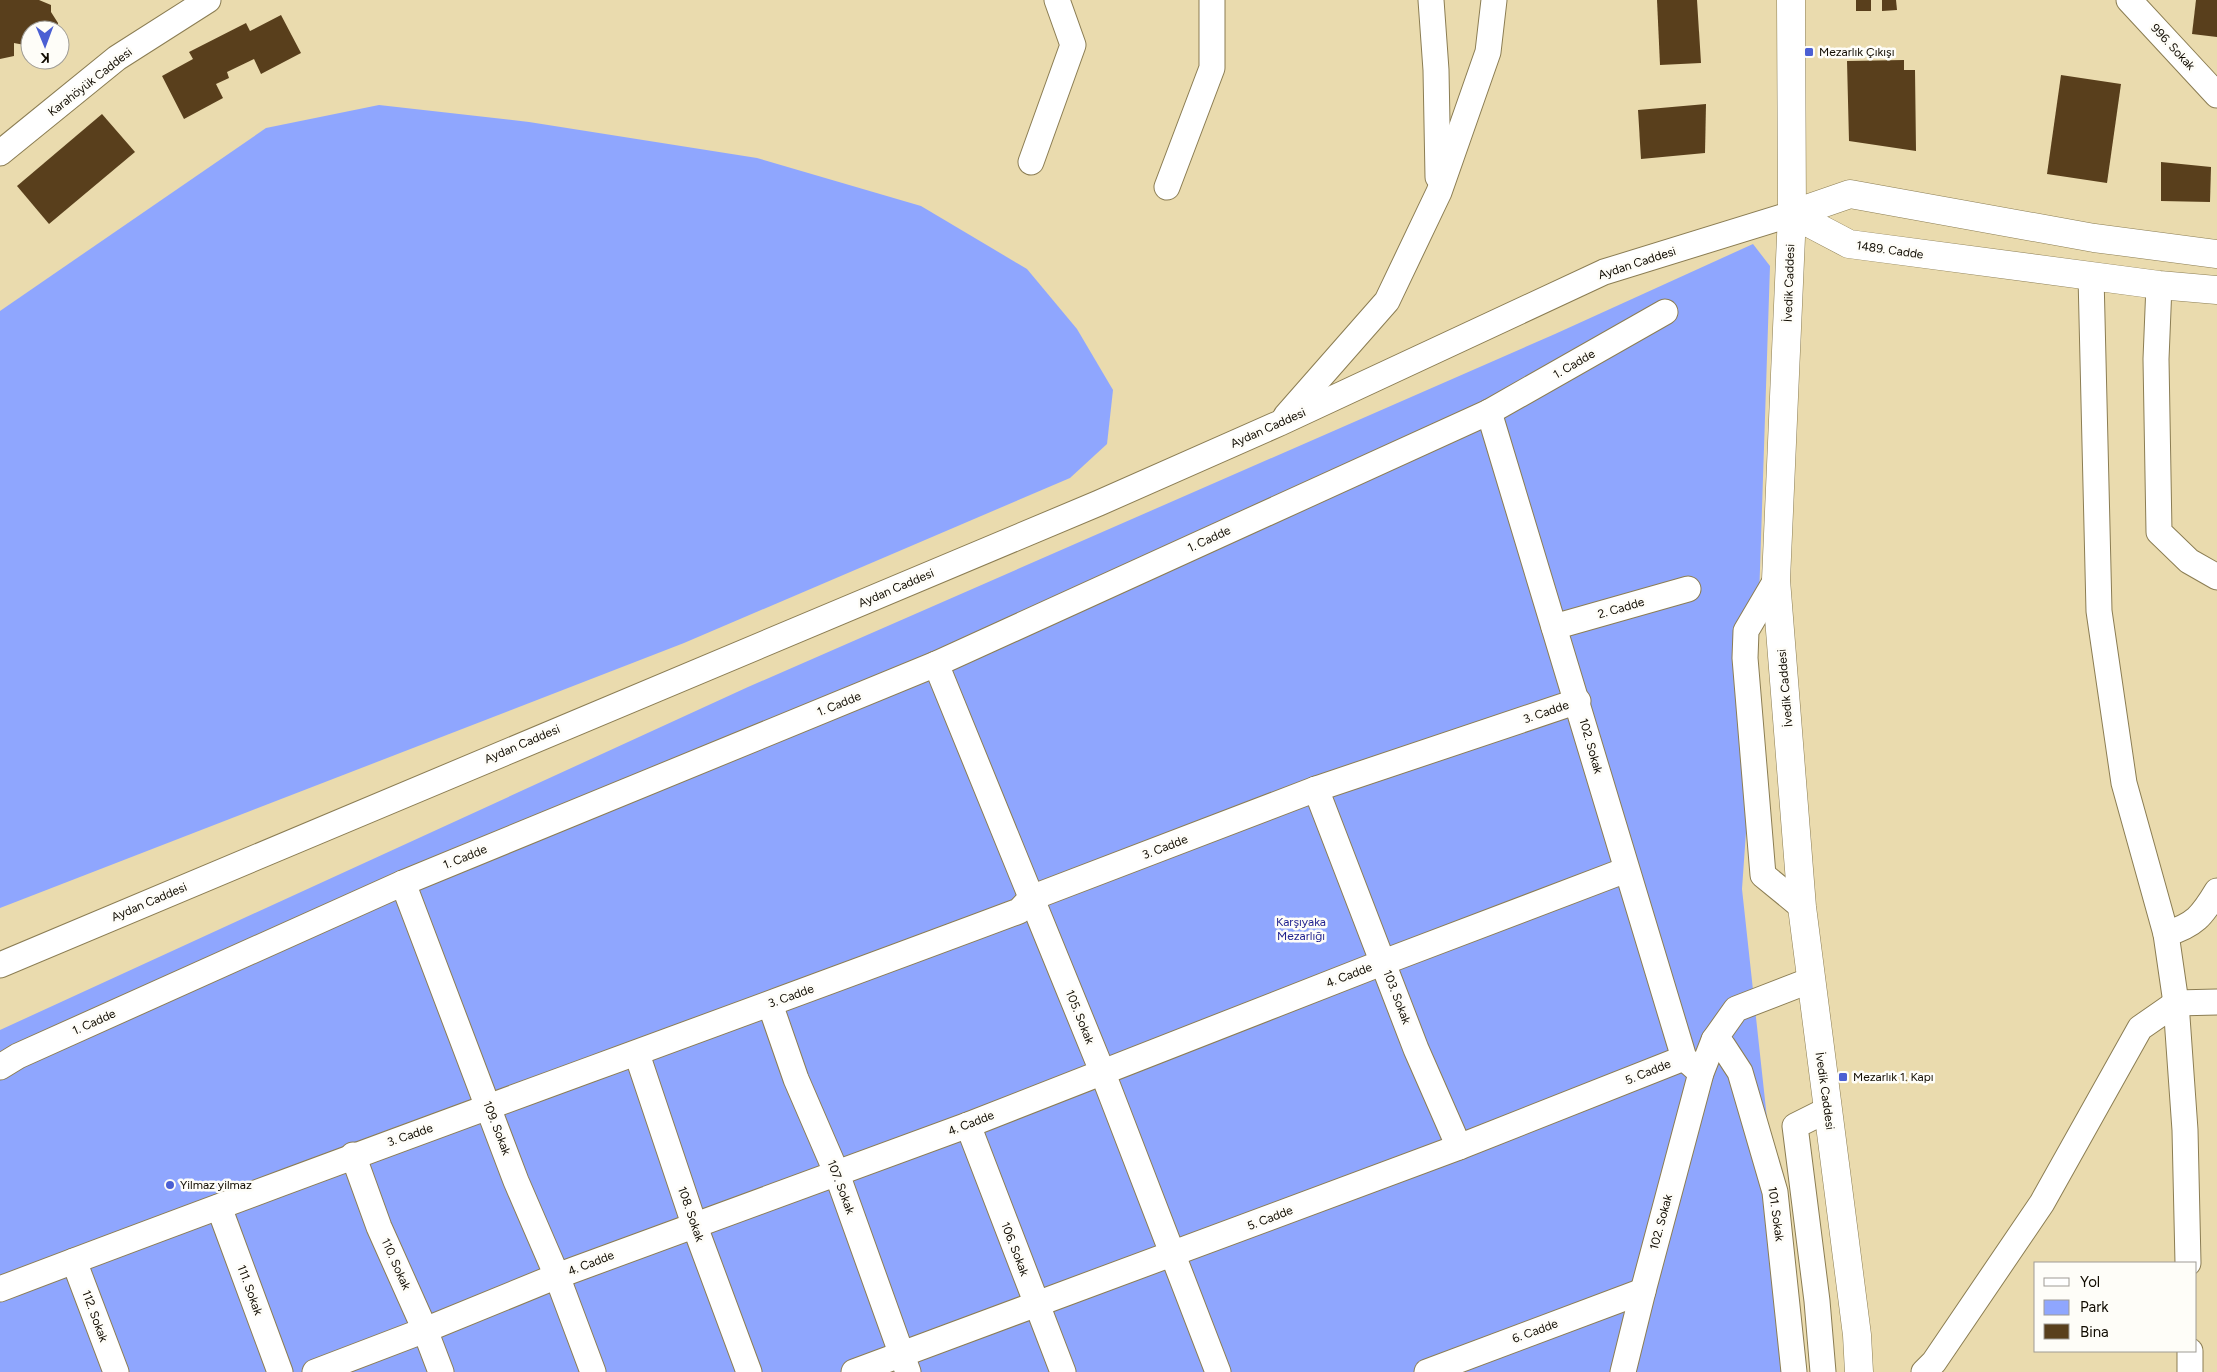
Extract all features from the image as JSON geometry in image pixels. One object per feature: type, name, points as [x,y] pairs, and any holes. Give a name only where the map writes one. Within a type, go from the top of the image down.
[{"type":"main road","name":"İvedik Caddesi","points":[[1791,0],[1792,214],[1776,580],[1802,907],[1857,1335],[1859,1372]]},
{"type":"main road","points":[[1792,214],[1850,194],[2094,238],[2217,254]]},
{"type":"main road","name":"1489. Cadde","points":[[1792,214],[1849,244],[2159,285],[2217,290]]},
{"type":"main road","points":[[2091,276],[2094,238]]},
{"type":"street","name":"Karahöyük Caddesi","points":[[0,153],[25,135],[117,58],[208,0]]},
{"type":"street","points":[[1031,162],[1073,45],[1057,0]]},
{"type":"street","points":[[1167,187],[1212,68],[1212,0]]},
{"type":"street","points":[[1431,0],[1436,70],[1439,192]]},
{"type":"street","points":[[1280,423],[1388,301],[1439,192],[1488,52],[1494,0]]},
{"type":"street","name":"996. Sokak","points":[[2129,0],[2217,95]]},
{"type":"street","name":"Aydan Caddesi","points":[[0,965],[1081,511],[1280,423],[1604,272],[1792,214]]},
{"type":"street","points":[[2091,276],[2099,611],[2124,782],[2166,934],[2176,1003],[2185,1130],[2188,1262]]},
{"type":"street","points":[[2159,285],[2156,359],[2159,532],[2189,561],[2217,577]]},
{"type":"street","name":"1. Cadde","points":[[0,1068],[18,1056],[403,883],[936,664],[1489,412],[1665,312]]},
{"type":"street","name":"102. Sokak","points":[[1489,412],[1578,701],[1626,870],[1692,1066]]},
{"type":"street","points":[[1776,580],[1746,631],[1746,668],[1763,875],[1802,907]]},
{"type":"street","name":"2. Cadde","points":[[1554,627],[1688,589]]},
{"type":"street","name":"105. Sokak","points":[[936,664],[1102,1071],[1171,1255],[1218,1372]]},
{"type":"street","name":"3. Cadde","points":[[0,1289],[353,1155],[637,1054],[1019,911],[1031,898],[1316,789],[1578,701]]},
{"type":"street","name":"103. Sokak","points":[[1316,789],[1416,1048],[1459,1147]]},
{"type":"street","name":"4. Cadde","points":[[315,1372],[425,1330],[557,1276],[694,1224],[837,1174],[968,1125],[1102,1071],[1626,870]]},
{"type":"street","name":"109. Sokak","points":[[403,883],[516,1181],[557,1276],[593,1372]]},
{"type":"street","points":[[2166,934],[2187,928],[2205,911],[2217,891]]},
{"type":"street","name":"102. Sokak","points":[[1624,1372],[1692,1066],[1714,1040],[1736,1009],[1811,980]]},
{"type":"street","points":[[1924,1372],[1934,1362],[2042,1203],[2140,1028],[2176,1003],[2217,1002]]},
{"type":"street","name":"107. Sokak","points":[[770,1004],[796,1079],[837,1174],[905,1363]]},
{"type":"street","name":"101. Sokak","points":[[1714,1040],[1723,1046],[1740,1072],[1775,1192],[1794,1372]]},
{"type":"street","name":"108. Sokak","points":[[637,1054],[694,1224],[749,1372]]},
{"type":"street","name":"5. Cadde","points":[[854,1372],[905,1363],[1036,1303],[1171,1255],[1459,1147],[1692,1066]]},
{"type":"street","points":[[1823,1372],[1795,1126],[1827,1110]]},
{"type":"street","name":"106. Sokak","points":[[968,1125],[1063,1372]]},
{"type":"street","name":"110. Sokak","points":[[353,1155],[380,1227],[425,1330],[441,1372]]},
{"type":"street","name":"111. Sokak","points":[[219,1207],[280,1372]]},
{"type":"street","name":"112. Sokak","points":[[74,1261],[116,1372]]},
{"type":"street","name":"6. Cadde","points":[[1427,1372],[1643,1291]]},
{"type":"street","points":[[1820,1339],[1857,1335]]},
{"type":"street","points":[[2190,1352],[2190,1372]]},
{"type":"green space","points":[[379,105],[529,122],[757,158],[921,206],[1027,269],[1077,329],[1113,390],[1107,444],[1070,478],[684,643],[0,908],[0,311],[266,128]]},
{"type":"green space","name":"Karşıyaka Mezarlığı","points":[[1753,244],[1770,266],[1756,690],[1742,889],[1775,1192],[1803,1372],[0,1372],[0,1030],[748,687],[1555,334]]},
{"type":"building","points":[[0,0],[39,0],[51,5],[51,12],[56,20],[20,20],[20,44],[14,43],[14,56],[0,59]]},
{"type":"building","points":[[1657,0],[1697,0],[1701,63],[1660,65]]},
{"type":"building","points":[[1856,0],[1871,0],[1871,11],[1856,11]]},
{"type":"building","points":[[1882,0],[1896,0],[1897,10],[1882,11]]},
{"type":"building","points":[[2196,0],[2217,0],[2217,37],[2192,34]]},
{"type":"building","points":[[281,15],[301,53],[261,74],[254,59],[227,72],[229,78],[216,84],[223,98],[184,119],[162,76],[193,59],[189,52],[246,23],[250,31]]},
{"type":"building","points":[[1904,60],[1904,70],[1915,70],[1916,151],[1849,141],[1847,61]]},
{"type":"building","points":[[2061,75],[2121,84],[2107,183],[2047,174]]},
{"type":"building","points":[[1706,104],[1705,153],[1641,159],[1638,110]]},
{"type":"building","points":[[102,114],[135,152],[49,224],[17,186]]},
{"type":"building","points":[[2161,162],[2211,167],[2210,202],[2161,201]]},
{"type":"place","name":"Mezarlık Çıkışı","points":[[1809,52]]},
{"type":"place","name":"Mezarlık 1. Kapı","points":[[1843,1077]]},
{"type":"place","name":"Yilmaz yilmaz","points":[[170,1185]]}]
